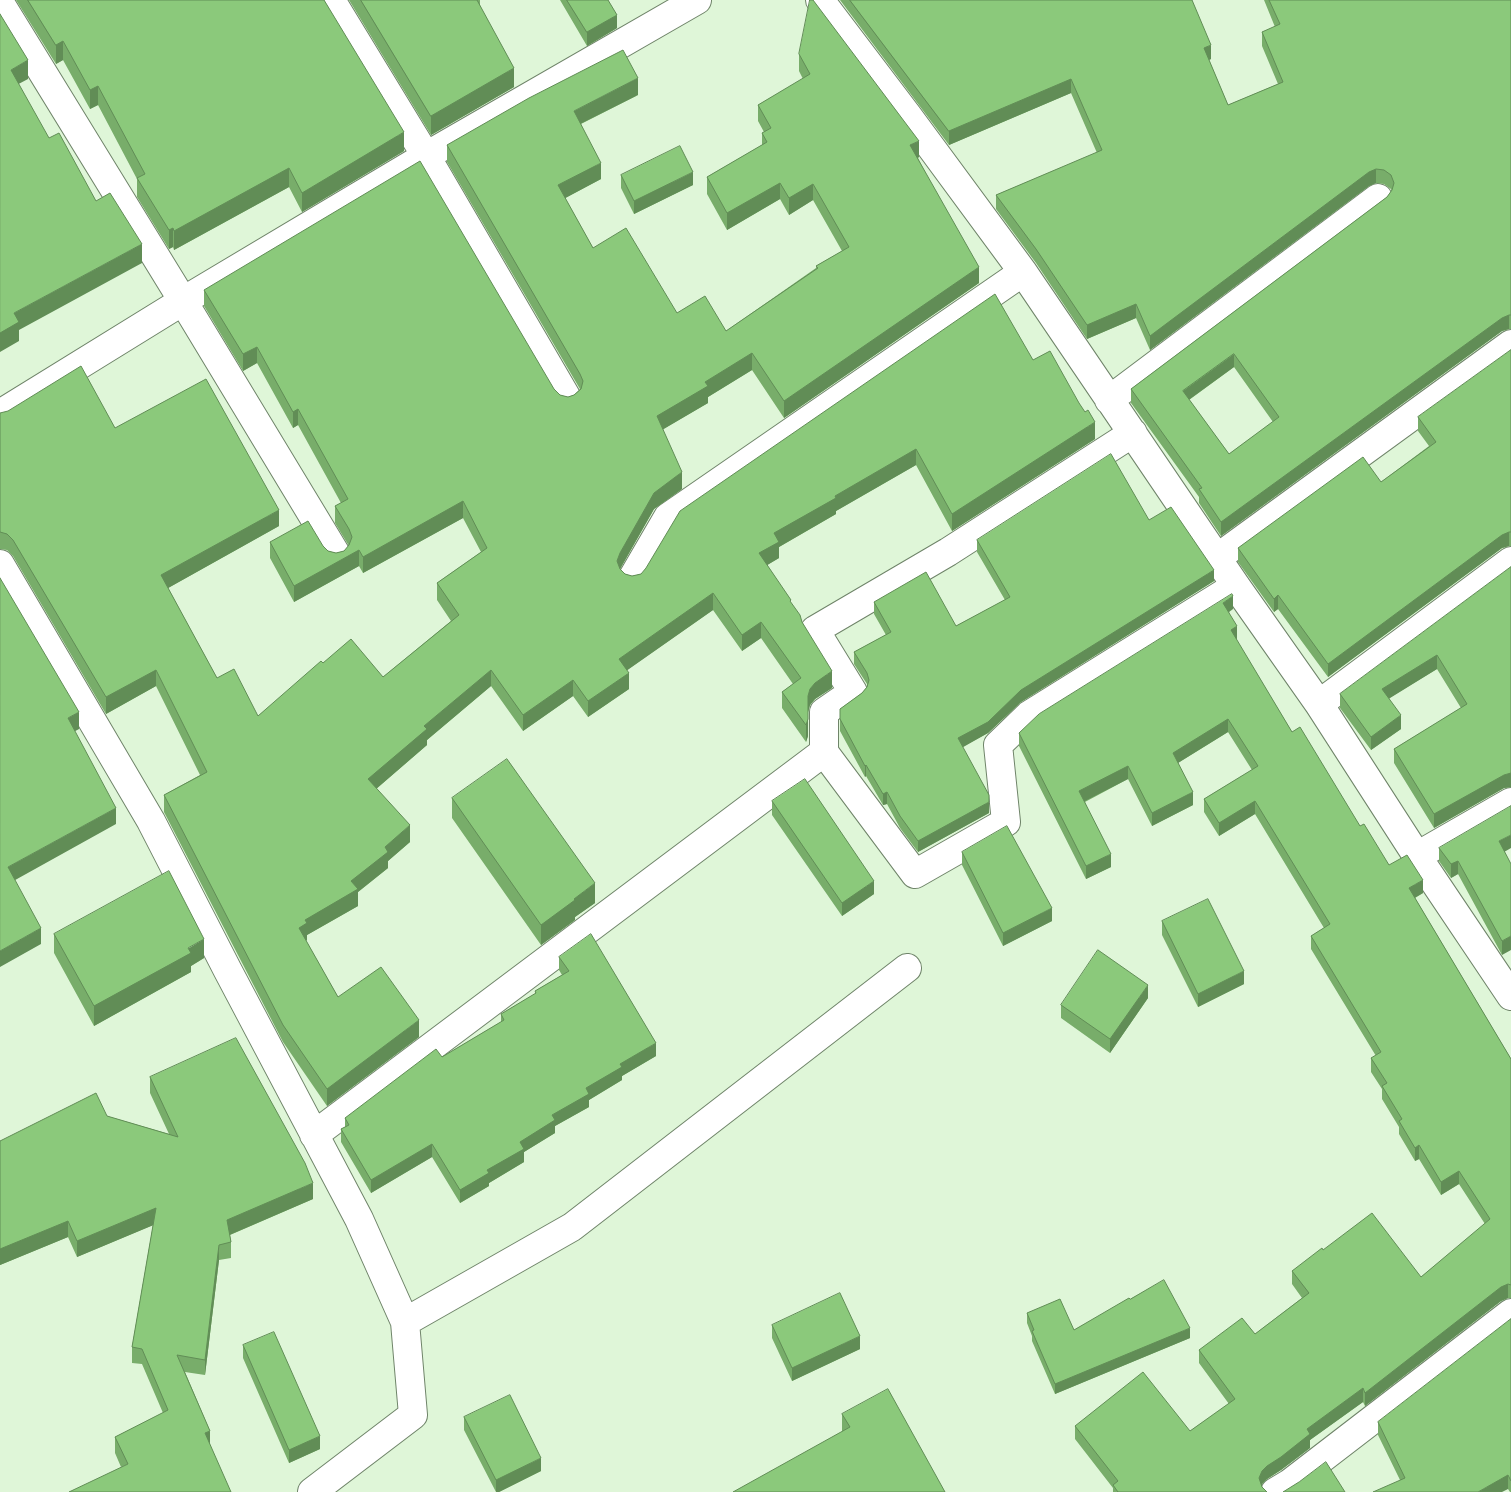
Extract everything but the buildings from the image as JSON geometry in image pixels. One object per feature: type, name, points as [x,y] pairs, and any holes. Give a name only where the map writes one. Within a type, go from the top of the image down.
[{"type":"street","points":[[331,0],[426,156],[567,398]]},
{"type":"street","points":[[0,414],[426,156],[697,0]]},
{"type":"street","points":[[820,0],[1023,272],[1236,586],[1319,704],[1417,856],[1511,996]]},
{"type":"street","points":[[0,3],[184,301],[336,554]]},
{"type":"street","points":[[1109,400],[1378,198]]},
{"type":"street","points":[[633,577],[668,517],[1023,272]]},
{"type":"street","points":[[1217,558],[1511,344]]},
{"type":"street","points":[[1133,433],[948,552],[815,630],[852,692],[824,712],[824,752],[915,874],[1006,822],[998,745],[1029,715],[1236,586]]},
{"type":"street","points":[[1319,704],[1511,561]]},
{"type":"street","points":[[0,564],[151,821],[360,1220],[405,1322],[413,1414],[312,1492]]},
{"type":"street","points":[[314,1135],[824,752]]},
{"type":"street","points":[[1417,856],[1511,802]]},
{"type":"street","points":[[405,1322],[572,1227],[908,968]]},
{"type":"street","points":[[1275,1492],[1290,1483],[1511,1313]]}]
